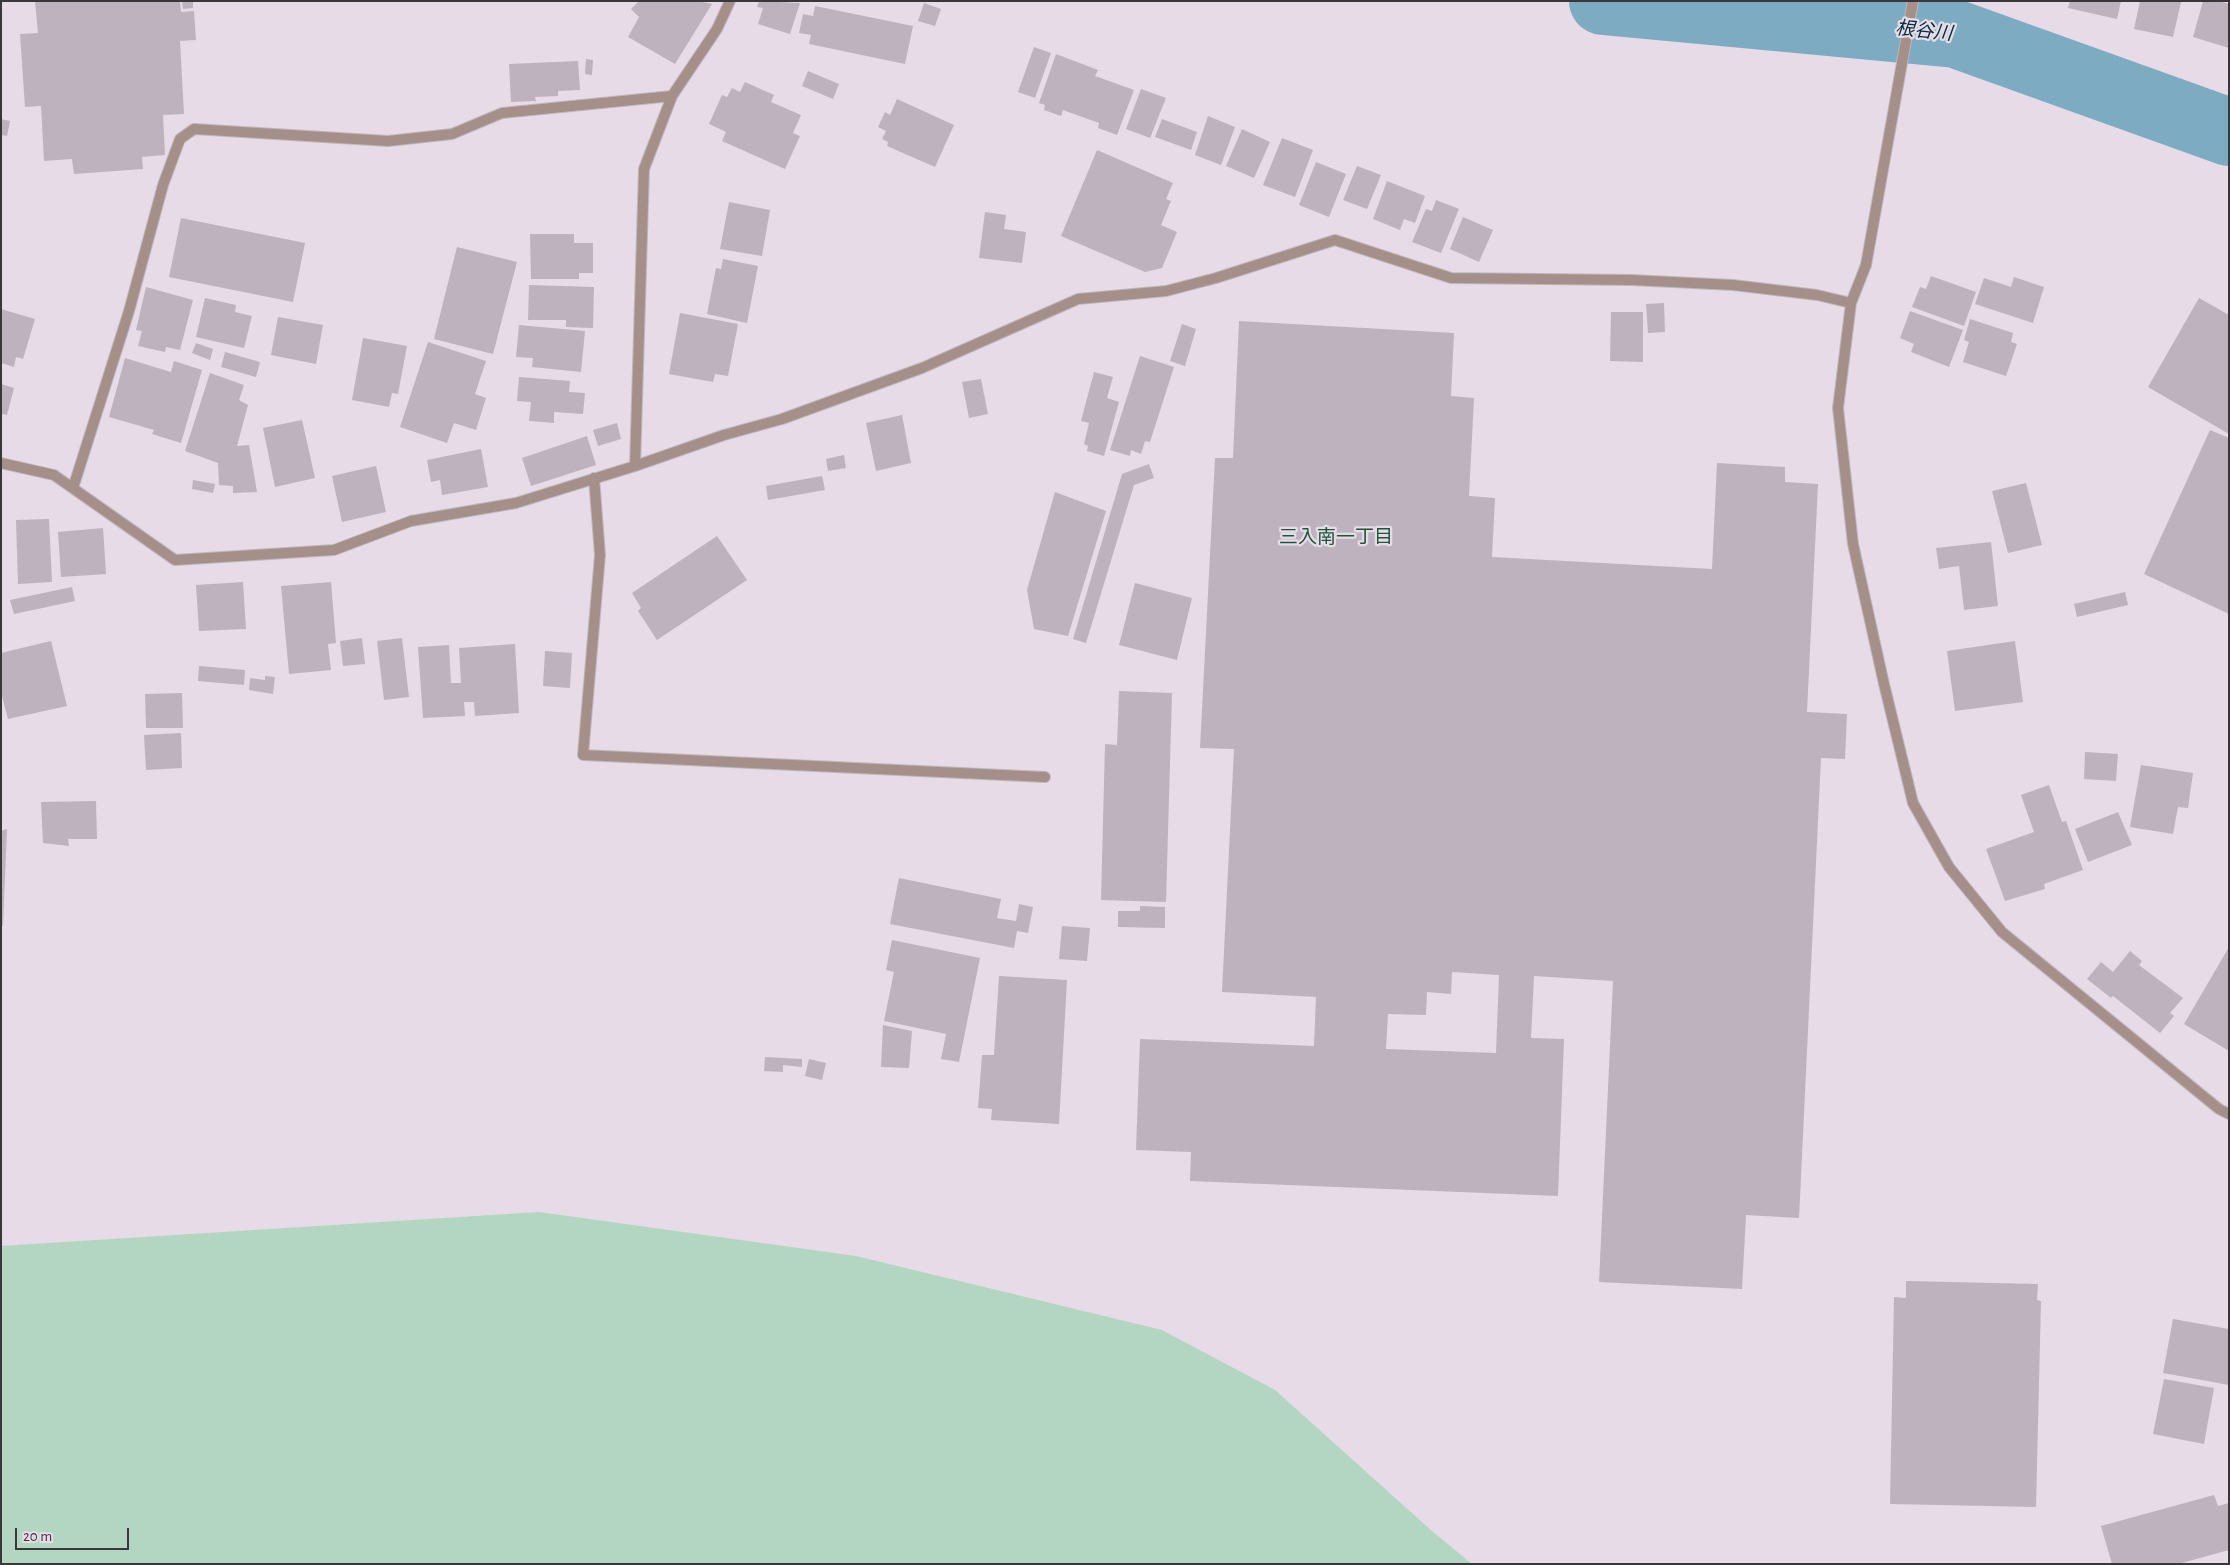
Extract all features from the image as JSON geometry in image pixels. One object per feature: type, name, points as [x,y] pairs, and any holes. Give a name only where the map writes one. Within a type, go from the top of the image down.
[{"type":"street","points":[[635,466],[644,169],[672,96],[717,28],[730,1]]},
{"type":"street","points":[[1913,1],[1866,265],[1851,304],[1838,408],[1853,544],[1913,803],[1949,867],[2002,932],[2219,1109],[2229,1114]]},
{"type":"street","points":[[73,488],[128,311],[163,185],[180,138],[194,129],[388,141],[452,134],[502,113],[672,96]]},
{"type":"street","points":[[1,463],[54,475],[175,560],[334,550],[411,521],[516,503],[635,466],[724,435],[782,419],[922,368],[1078,299],[1166,291],[1216,278],[1335,240],[1451,278],[1632,280],[1733,285],[1817,295],[1851,304]]},
{"type":"street","points":[[594,478],[600,555],[583,755],[1045,777]]},
{"type":"green space","points":[[539,1212],[856,1256],[1162,1330],[1275,1390],[1432,1531],[1472,1564],[1,1564],[1,1246]]},
{"type":"building","points":[[35,1],[180,1],[181,12],[194,11],[196,40],[180,41],[184,114],[163,115],[165,155],[142,157],[143,169],[74,174],[72,159],[44,161],[41,106],[25,107],[20,34],[38,33]]},
{"type":"building","points":[[182,1],[193,1],[193,8],[183,9]]},
{"type":"building","points":[[639,1],[698,1],[712,4],[675,64],[628,37],[639,17],[631,9]]},
{"type":"building","points":[[759,1],[800,3],[790,34],[758,24],[763,8],[757,7]]},
{"type":"building","points":[[2070,1],[2121,1],[2117,19],[2068,8]]},
{"type":"building","points":[[2140,1],[2181,2],[2173,37],[2134,29]]},
{"type":"building","points":[[2203,1],[2219,1],[2229,4],[2229,48],[2193,37]]},
{"type":"building","points":[[924,3],[941,9],[935,26],[918,21]]},
{"type":"building","points":[[815,6],[913,26],[905,64],[809,44],[811,35],[799,33],[803,14],[813,16]]},
{"type":"building","points":[[1034,47],[1051,53],[1035,98],[1018,92]]},
{"type":"building","points":[[1056,54],[1098,70],[1095,76],[1134,90],[1117,135],[1098,128],[1099,123],[1063,110],[1061,116],[1044,110],[1045,105],[1039,103]]},
{"type":"building","points":[[586,59],[593,60],[592,75],[585,74]]},
{"type":"building","points":[[578,61],[580,90],[558,91],[558,96],[535,97],[536,101],[511,102],[509,64]]},
{"type":"building","points":[[808,71],[839,84],[833,99],[802,86]]},
{"type":"building","points":[[745,82],[774,95],[771,102],[801,115],[793,133],[800,136],[785,169],[722,141],[726,132],[709,124],[722,95],[727,97],[732,88],[740,92]]},
{"type":"building","points":[[1141,89],[1166,98],[1150,138],[1126,129]]},
{"type":"building","points":[[897,99],[954,125],[935,167],[887,146],[888,142],[882,139],[886,131],[878,127],[885,112],[890,115]]},
{"type":"building","points":[[1208,116],[1235,127],[1221,165],[1195,155]]},
{"type":"building","points":[[1,119],[10,121],[7,136],[1,135]]},
{"type":"building","points":[[1162,119],[1197,132],[1191,150],[1155,137]]},
{"type":"building","points":[[1242,129],[1270,142],[1254,178],[1226,166]]},
{"type":"building","points":[[1282,138],[1313,150],[1295,197],[1263,185]]},
{"type":"building","points":[[1097,150],[1173,183],[1166,199],[1171,201],[1161,225],[1177,232],[1162,268],[1145,272],[1061,236]]},
{"type":"building","points":[[1316,162],[1346,174],[1329,217],[1299,205]]},
{"type":"building","points":[[1357,166],[1381,175],[1367,209],[1343,200]]},
{"type":"building","points":[[1387,181],[1425,196],[1415,223],[1404,219],[1400,230],[1373,219]]},
{"type":"building","points":[[1436,200],[1459,209],[1441,253],[1412,242],[1426,209],[1432,211]]},
{"type":"building","points":[[729,202],[770,210],[762,256],[720,249]]},
{"type":"building","points":[[985,212],[1006,215],[1004,229],[1026,232],[1022,263],[979,258]]},
{"type":"building","points":[[1463,217],[1493,230],[1479,262],[1450,249]]},
{"type":"building","points":[[181,218],[305,243],[293,302],[169,277]]},
{"type":"building","points":[[530,234],[574,234],[574,243],[593,243],[593,273],[579,273],[579,279],[531,279]]},
{"type":"building","points":[[457,247],[517,262],[493,354],[434,339]]},
{"type":"building","points":[[723,259],[758,266],[747,323],[707,314],[716,268],[721,269]]},
{"type":"building","points":[[1931,276],[1976,292],[1964,326],[1912,307],[1920,287],[1926,289]]},
{"type":"building","points":[[2014,277],[2044,287],[2033,323],[1975,304],[1984,278],[2011,287]]},
{"type":"building","points":[[529,285],[594,287],[593,328],[566,327],[566,320],[528,320]]},
{"type":"building","points":[[146,287],[193,300],[180,350],[166,347],[165,352],[138,346],[142,331],[136,330]]},
{"type":"building","points":[[205,298],[236,305],[235,312],[252,316],[244,348],[196,337]]},
{"type":"building","points":[[2199,298],[2229,315],[2229,434],[2148,387]]},
{"type":"building","points":[[1664,303],[1665,332],[1648,333],[1646,304]]},
{"type":"building","points":[[1,309],[35,319],[23,359],[16,357],[14,367],[1,363]]},
{"type":"building","points":[[1910,311],[1963,330],[1949,367],[1911,352],[1914,344],[1900,338]]},
{"type":"building","points":[[1611,312],[1643,312],[1643,362],[1610,361]]},
{"type":"building","points":[[680,313],[738,324],[728,376],[715,374],[713,382],[669,374]]},
{"type":"building","points":[[278,317],[323,325],[316,364],[271,355]]},
{"type":"building","points":[[1970,319],[2013,333],[2011,342],[2017,344],[2006,376],[1963,362],[1969,342],[1964,340]]},
{"type":"building","points":[[1239,321],[1454,333],[1451,396],[1474,398],[1469,496],[1495,498],[1492,557],[1712,569],[1717,463],[1785,467],[1785,482],[1818,484],[1807,712],[1847,714],[1845,759],[1821,758],[1799,1218],[1746,1215],[1742,1289],[1599,1282],[1613,981],[1534,976],[1531,1038],[1564,1039],[1558,1196],[1190,1181],[1191,1152],[1136,1150],[1140,1039],[1314,1046],[1316,997],[1222,992],[1234,749],[1200,748],[1215,458],[1233,458]],"holes":[[[1452,972],[1499,975],[1496,1053],[1386,1049],[1388,1014],[1426,1015],[1427,992],[1451,994]]]},
{"type":"building","points":[[1182,324],[1196,329],[1185,366],[1170,361]]},
{"type":"building","points":[[519,325],[585,331],[581,372],[532,367],[533,358],[516,357]]},
{"type":"building","points":[[363,338],[407,346],[398,394],[392,393],[389,407],[352,400]]},
{"type":"building","points":[[428,342],[486,361],[475,394],[486,398],[476,430],[454,423],[447,443],[400,427]]},
{"type":"building","points":[[196,343],[213,349],[210,360],[192,353]]},
{"type":"building","points":[[225,352],[260,362],[256,377],[221,367]]},
{"type":"building","points":[[1140,356],[1174,367],[1150,442],[1145,441],[1141,454],[1131,450],[1130,456],[1110,450]]},
{"type":"building","points":[[125,358],[171,372],[174,361],[202,370],[181,443],[152,434],[154,430],[109,417]]},
{"type":"building","points":[[1094,372],[1113,377],[1107,398],[1119,402],[1104,456],[1087,451],[1088,446],[1084,444],[1089,423],[1081,421]]},
{"type":"building","points":[[210,373],[244,385],[239,400],[248,405],[237,446],[249,445],[257,492],[233,493],[233,486],[219,485],[218,463],[185,451]]},
{"type":"building","points":[[519,377],[570,381],[569,392],[585,393],[583,414],[554,412],[554,423],[529,421],[531,402],[517,401]]},
{"type":"building","points":[[981,379],[988,414],[969,418],[962,382]]},
{"type":"building","points":[[1,384],[14,388],[7,415],[1,414]]},
{"type":"building","points":[[902,415],[911,463],[876,471],[866,423]]},
{"type":"building","points":[[302,420],[315,478],[275,487],[263,428]]},
{"type":"building","points":[[617,423],[621,439],[598,446],[593,430]]},
{"type":"building","points":[[2210,430],[2229,438],[2229,614],[2144,574]]},
{"type":"building","points":[[587,436],[596,465],[531,486],[522,458]]},
{"type":"building","points":[[481,449],[488,487],[442,495],[440,480],[431,482],[427,460]]},
{"type":"building","points":[[844,455],[846,468],[828,471],[826,459]]},
{"type":"building","points":[[1149,464],[1154,478],[1134,485],[1086,643],[1073,639],[1122,474]]},
{"type":"building","points":[[376,466],[386,512],[342,522],[332,476]]},
{"type":"building","points":[[822,476],[825,490],[768,500],[766,486]]},
{"type":"building","points":[[193,480],[215,484],[213,493],[192,489]]},
{"type":"building","points":[[2026,483],[2042,545],[2008,553],[1992,491]]},
{"type":"building","points":[[1055,492],[1106,511],[1068,636],[1034,629],[1027,590]]},
{"type":"building","points":[[49,519],[52,582],[18,584],[16,520]]},
{"type":"building","points":[[103,528],[106,574],[61,577],[58,532]]},
{"type":"building","points":[[717,536],[747,580],[657,640],[638,611],[641,608],[632,593]]},
{"type":"building","points":[[1991,542],[1998,606],[1964,610],[1959,566],[1939,569],[1936,548]]},
{"type":"building","points":[[243,582],[246,629],[199,631],[196,585]]},
{"type":"building","points":[[331,582],[336,643],[328,644],[331,670],[289,674],[281,586]]},
{"type":"building","points":[[1135,583],[1192,598],[1177,660],[1119,645]]},
{"type":"building","points":[[72,587],[75,601],[14,614],[10,600]]},
{"type":"building","points":[[2125,592],[2128,605],[2077,617],[2074,604]]},
{"type":"building","points":[[362,638],[365,664],[343,666],[340,641]]},
{"type":"building","points":[[402,638],[409,697],[384,700],[377,641]]},
{"type":"building","points":[[51,641],[67,706],[8,719],[1,692],[1,653]]},
{"type":"building","points":[[2015,641],[2023,702],[1955,711],[1947,651]]},
{"type":"building","points":[[515,644],[519,713],[475,716],[474,702],[464,702],[465,716],[423,718],[418,647],[449,645],[451,683],[461,683],[459,648]]},
{"type":"building","points":[[545,651],[572,653],[570,688],[543,686]]},
{"type":"building","points":[[199,666],[245,670],[244,685],[198,681]]},
{"type":"building","points":[[265,676],[275,677],[273,694],[249,690],[250,678],[265,680]]},
{"type":"building","points":[[1119,691],[1172,693],[1166,902],[1101,900],[1105,744],[1117,745]]},
{"type":"building","points":[[182,693],[183,728],[146,728],[145,694]]},
{"type":"building","points":[[181,733],[182,768],[146,770],[144,735]]},
{"type":"building","points":[[2085,752],[2118,754],[2116,781],[2084,779]]},
{"type":"building","points":[[2141,765],[2193,773],[2188,808],[2178,807],[2173,834],[2130,827]]},
{"type":"building","points":[[2049,785],[2062,822],[2066,821],[2083,870],[2044,884],[2045,889],[2005,901],[1986,849],[2034,832],[2021,795]]},
{"type":"building","points":[[96,801],[97,839],[68,839],[69,846],[43,843],[41,802]]},
{"type":"building","points":[[2118,812],[2132,845],[2088,862],[2075,829]]},
{"type":"building","points":[[7,829],[3,926],[1,926],[1,831]]},
{"type":"building","points":[[899,878],[1001,899],[997,918],[1016,921],[1019,904],[1033,907],[1028,933],[1017,931],[1014,948],[890,924]]},
{"type":"building","points":[[1140,906],[1165,907],[1165,928],[1118,927],[1118,911],[1140,911]]},
{"type":"building","points":[[1062,926],[1090,928],[1087,961],[1059,959]]},
{"type":"building","points":[[892,940],[980,958],[959,1062],[941,1059],[946,1034],[884,1021],[894,972],[886,970]]},
{"type":"building","points":[[2229,947],[2229,1051],[2184,1024]]},
{"type":"building","points":[[2130,951],[2142,961],[2139,965],[2183,998],[2170,1013],[2174,1016],[2160,1033],[2113,996],[2111,998],[2087,979],[2101,962],[2113,972]]},
{"type":"building","points":[[999,976],[1067,980],[1059,1124],[991,1120],[992,1109],[978,1108],[982,1055],[994,1055]]},
{"type":"building","points":[[883,1025],[912,1031],[909,1068],[881,1067]]},
{"type":"building","points":[[765,1057],[802,1059],[802,1067],[783,1065],[783,1072],[764,1071]]},
{"type":"building","points":[[809,1059],[826,1063],[822,1080],[805,1076]]},
{"type":"building","points":[[1906,1281],[2038,1284],[2037,1300],[2041,1301],[2036,1507],[1890,1504],[1894,1297],[1906,1298]]},
{"type":"building","points":[[2173,1319],[2229,1329],[2229,1385],[2163,1373]]},
{"type":"building","points":[[2164,1379],[2214,1388],[2204,1444],[2153,1434]]},
{"type":"building","points":[[2214,1495],[2218,1506],[2229,1503],[2229,1550],[2178,1564],[2112,1564],[2101,1526]]},
{"type":"waterway","name":"根谷川","points":[[1603,1],[1956,34],[2229,132]]},
{"type":"district","name":"三入南一丁目","points":[[1336,537]]}]
